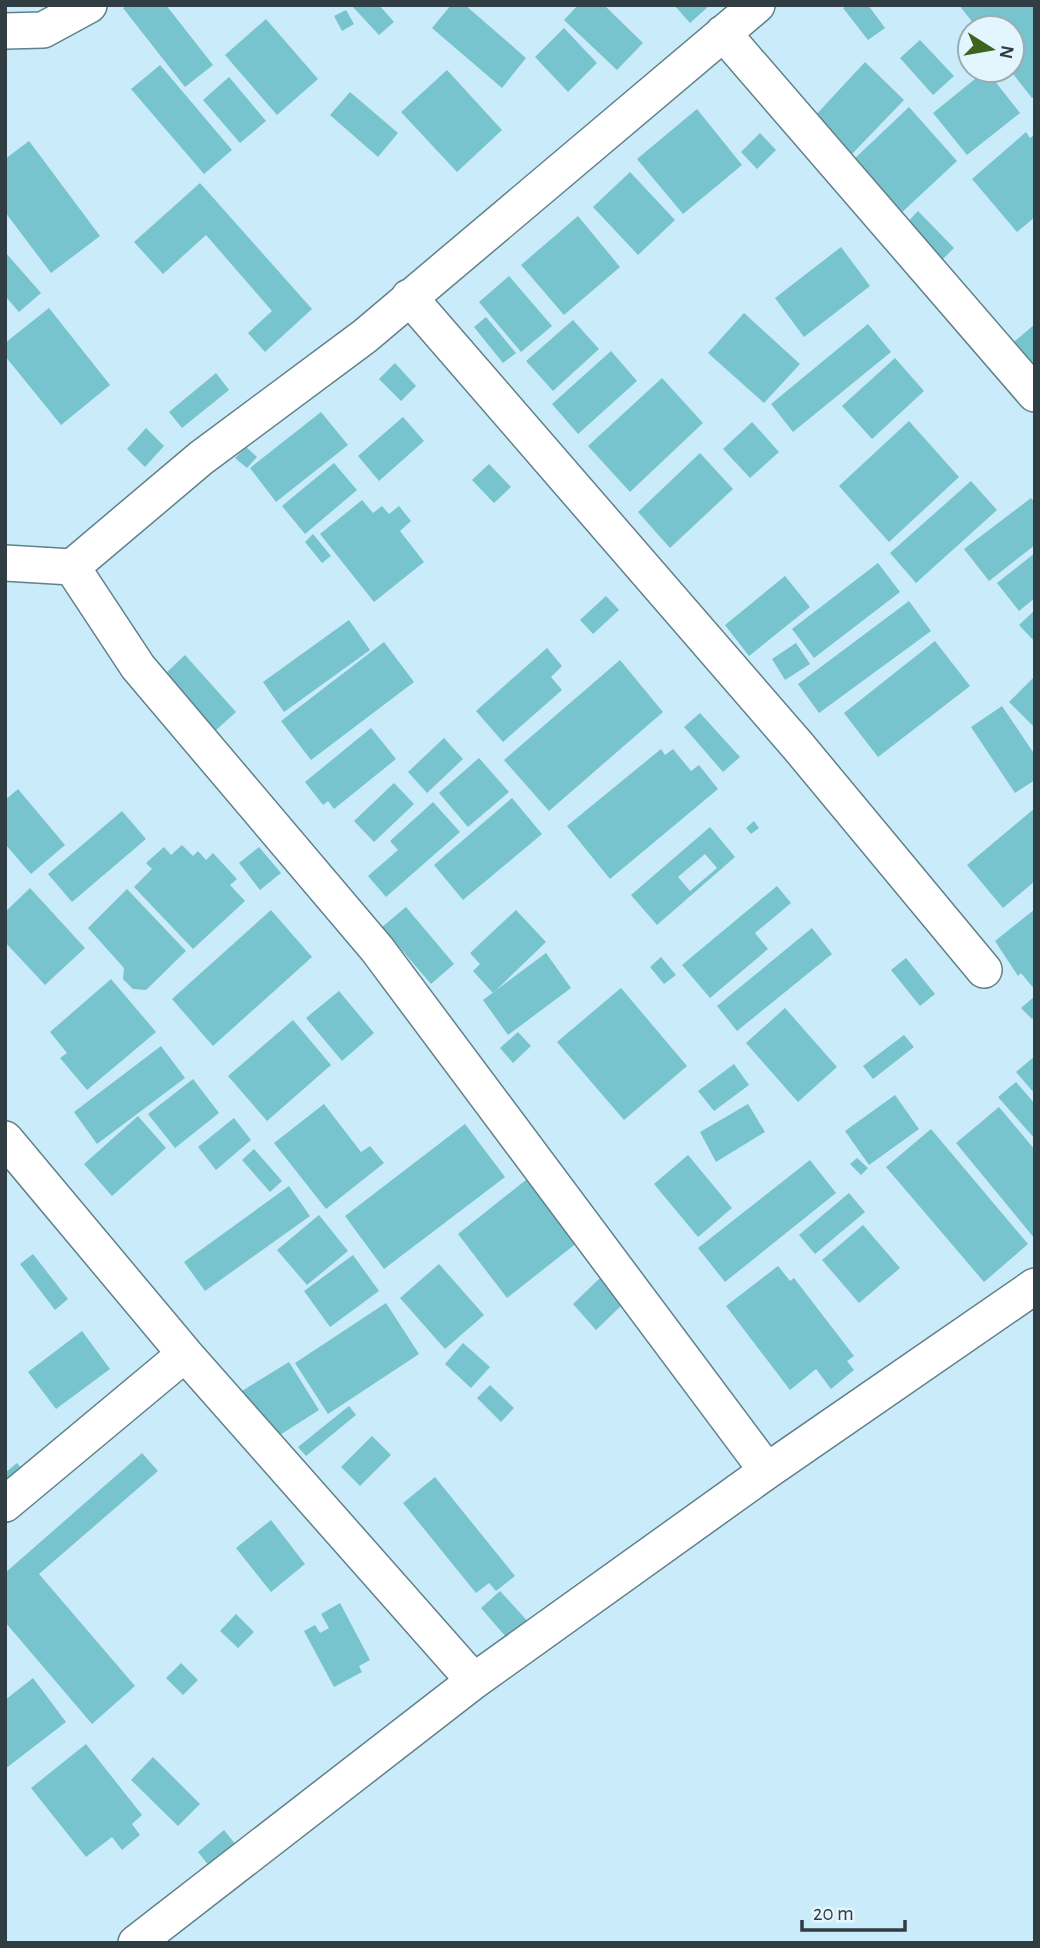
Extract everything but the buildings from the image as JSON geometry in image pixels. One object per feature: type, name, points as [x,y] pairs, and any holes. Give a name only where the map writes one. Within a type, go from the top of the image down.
[{"type":"street","points":[[5,31],[43,30],[89,5]]},
{"type":"street","points":[[5,563],[72,567],[201,458],[365,336],[757,5]]},
{"type":"street","points":[[723,33],[1035,394]]},
{"type":"street","points":[[409,297],[798,746],[984,970]]},
{"type":"street","points":[[72,567],[138,667],[377,950],[767,1471]]},
{"type":"street","points":[[5,1139],[185,1354],[474,1681]]},
{"type":"street","points":[[136,1943],[474,1681],[767,1471],[1035,1286]]},
{"type":"street","points":[[5,1504],[185,1354]]}]
